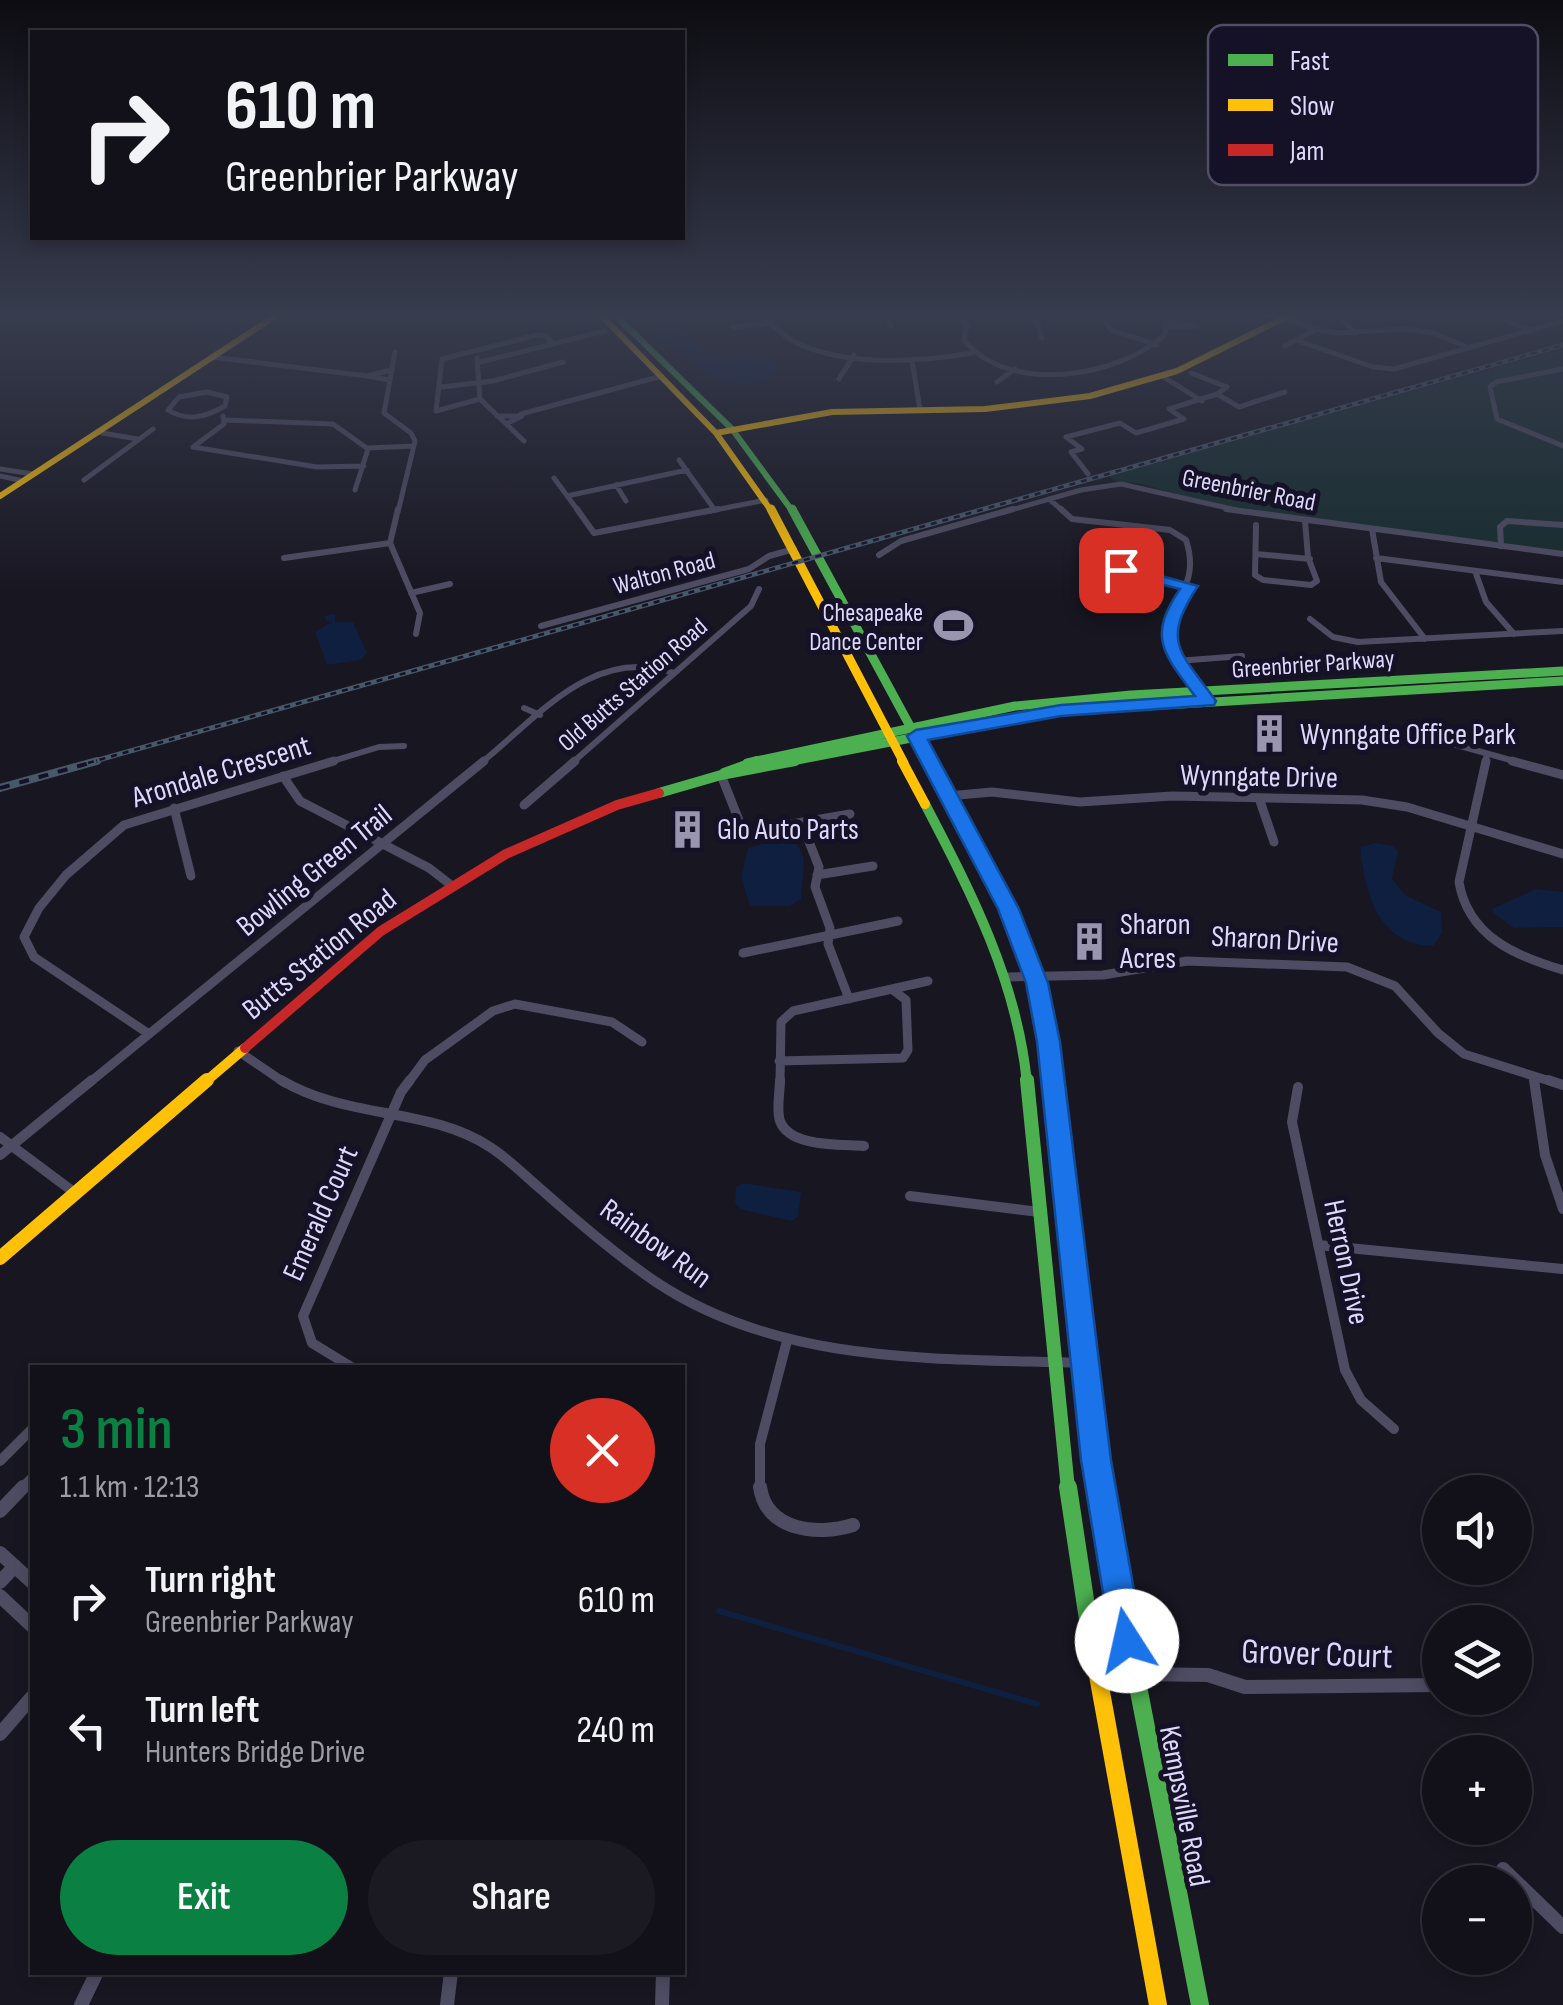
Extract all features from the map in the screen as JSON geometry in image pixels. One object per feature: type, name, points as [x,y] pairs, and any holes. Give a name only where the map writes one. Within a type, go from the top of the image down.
[{"type":"main road","points":[[0,496],[136,407]]},
{"type":"main road","name":"Kempsville Road","points":[[691,407],[718,435],[766,500],[794,549],[983,916],[1009,977],[1022,1034],[1053,1362],[1079,1565],[1158,2005]]},
{"type":"main road","name":"Kempsville Road","points":[[709,407],[734,431],[798,518],[1008,909],[1035,976],[1047,1028],[1105,1516],[1200,2005]]},
{"type":"main road","points":[[718,435],[832,412],[986,407]]},
{"type":"main road","name":"Greenbrier Parkway","points":[[1204,697],[1563,671]]},
{"type":"main road","name":"Greenbrier Parkway","points":[[891,736],[1030,704],[1563,682]]},
{"type":"main road","name":"Butts Station Road","points":[[0,1258],[358,949],[451,885],[506,854],[647,794],[891,736]]},
{"type":"street","points":[[170,407],[168,410],[176,416],[193,417],[221,407]]},
{"type":"street","points":[[385,407],[384,413],[412,433],[414,446],[390,544],[421,617],[416,634]]},
{"type":"street","points":[[487,407],[524,441]]},
{"type":"street","points":[[497,416],[549,407]]},
{"type":"street","points":[[1088,474],[1071,452],[1082,448],[1066,437],[1120,423],[1136,433],[1184,420],[1169,410],[1181,407]]},
{"type":"street","points":[[1494,407],[1497,420],[1563,446]]},
{"type":"street","points":[[216,411],[225,420],[333,424],[367,448],[414,446]]},
{"type":"street","points":[[506,424],[520,420],[521,414]]},
{"type":"street","points":[[225,420],[193,448],[318,467],[364,466]]},
{"type":"street","points":[[84,480],[153,429]]},
{"type":"street","points":[[97,432],[137,439]]},
{"type":"street","points":[[356,490],[367,448]]},
{"type":"street","points":[[680,460],[714,509]]},
{"type":"street","points":[[567,496],[687,470]]},
{"type":"street","points":[[0,473],[28,478]]},
{"type":"street","points":[[554,478],[594,533],[766,500]]},
{"type":"street","name":"Greenbrier Road","points":[[879,555],[901,542],[1049,499],[1096,486],[1130,484],[1224,510],[1563,554]]},
{"type":"street","points":[[616,485],[626,501]]},
{"type":"street","points":[[1049,499],[1072,519],[1180,535],[1190,548],[1190,586],[1168,623],[1167,636],[1177,661],[1204,697]]},
{"type":"street","points":[[1256,524],[1255,575],[1263,580],[1316,584],[1306,521]]},
{"type":"street","points":[[1501,546],[1500,527],[1508,521],[1563,525]]},
{"type":"street","points":[[1372,530],[1381,582],[1425,638]]},
{"type":"street","points":[[1084,543],[1106,566],[1190,586]]},
{"type":"street","points":[[284,558],[390,544]]},
{"type":"street","name":"Walton Road","points":[[541,626],[749,569],[776,553],[794,549]]},
{"type":"street","points":[[1256,554],[1310,560]]},
{"type":"street","points":[[1376,558],[1563,582]]},
{"type":"street","points":[[1475,571],[1486,602],[1514,634]]},
{"type":"street","points":[[411,593],[450,584]]},
{"type":"street","name":"Old Butts Station Road","points":[[524,805],[752,606],[759,589]]},
{"type":"street","points":[[1310,619],[1330,635],[1350,642],[1563,631]]},
{"type":"street","points":[[1177,661],[1242,656]]},
{"type":"street","name":"Bowling Green Trail","points":[[0,1155],[540,715],[600,671],[644,664],[674,673]]},
{"type":"street","points":[[524,708],[540,715]]},
{"type":"street","points":[[1415,739],[1435,739],[1563,776]]},
{"type":"street","name":"Arondale Crescent","points":[[150,1034],[34,958],[24,937],[31,918],[104,838],[124,824],[379,747],[404,746]]},
{"type":"street","points":[[1487,754],[1459,882],[1462,902],[1468,915],[1508,950],[1563,970]]},
{"type":"street","points":[[721,775],[746,828],[764,831],[850,814]]},
{"type":"street","points":[[284,776],[300,801],[429,868],[451,885]]},
{"type":"street","name":"Wynngate Drive","points":[[948,796],[992,792],[1080,802],[1172,796],[1382,802],[1563,854]]},
{"type":"street","points":[[1259,798],[1274,842]]},
{"type":"street","points":[[174,808],[191,876]]},
{"type":"street","points":[[802,824],[820,867],[815,887],[828,944],[849,999]]},
{"type":"street","points":[[817,875],[873,866]]},
{"type":"street","points":[[743,954],[898,921]]},
{"type":"street","name":"Sharon Drive","points":[[1009,977],[1103,975],[1187,961],[1347,967],[1395,986],[1438,1033],[1464,1054],[1563,1085]]},
{"type":"street","points":[[864,1146],[795,1136],[783,1129],[779,1119],[780,1026],[786,1014],[928,982]]},
{"type":"street","points":[[778,1061],[903,1058],[908,1050],[906,1000],[890,990]]},
{"type":"street","name":"Emerald Court","points":[[347,1365],[314,1348],[305,1333],[303,1316],[409,1078],[426,1060],[505,1006],[528,1005],[612,1022],[642,1042]]},
{"type":"street","name":"Rainbow Run","points":[[238,1052],[308,1095],[342,1107],[438,1123],[470,1135],[654,1279],[717,1316],[788,1341],[866,1354],[1084,1363]]},
{"type":"street","points":[[1534,1078],[1545,1155],[1563,1209]]},
{"type":"street","name":"Herron Drive","points":[[1298,1087],[1292,1100],[1292,1122],[1344,1370],[1361,1400],[1394,1429]]},
{"type":"street","points":[[0,1136],[75,1193]]},
{"type":"street","points":[[910,1196],[1039,1212]]},
{"type":"street","points":[[1318,1244],[1563,1269]]},
{"type":"street","points":[[788,1341],[755,1474],[760,1499],[766,1510],[785,1525],[818,1533],[853,1525]]},
{"type":"street","points":[[0,1461],[30,1431]]},
{"type":"street","points":[[0,1511],[30,1480]]},
{"type":"street","points":[[0,1553],[30,1580]]},
{"type":"street","points":[[0,1582],[15,1566]]},
{"type":"street","points":[[0,1596],[30,1624]]},
{"type":"street","name":"Grover Court","points":[[1133,1674],[1208,1675],[1245,1688],[1422,1684]]},
{"type":"street","points":[[0,1734],[30,1699]]},
{"type":"street","points":[[1532,1897],[1563,1927]]},
{"type":"street","points":[[81,2005],[96,1975]]},
{"type":"street","points":[[447,2005],[451,1975]]},
{"type":"street","points":[[662,1975],[662,2005]]},
{"type":"green space","points":[[1357,407],[1563,407],[1563,552],[1222,507],[1138,483],[1117,482],[1108,476]]},
{"type":"water","points":[[335,614],[335,622],[353,622],[367,653],[360,660],[327,665],[315,632],[332,622],[324,616]]},
{"type":"water","points":[[789,838],[803,858],[801,899],[790,906],[750,906],[741,877],[748,848]]},
{"type":"water","points":[[1376,843],[1394,846],[1398,852],[1392,879],[1405,895],[1441,912],[1442,933],[1433,946],[1399,937],[1378,913],[1366,882],[1360,847]]},
{"type":"water","points":[[1536,889],[1563,892],[1563,927],[1514,928],[1493,913],[1492,909]]},
{"type":"water","points":[[743,1183],[801,1192],[798,1217],[791,1221],[740,1209],[735,1203],[736,1187]]},
{"type":"waterway","points":[[719,1611],[1037,1704]]},
{"type":"railway","points":[[88,763],[1346,407]]},
{"type":"railway","points":[[0,788],[97,761]]},
{"type":"traffic: fast","points":[[709,407],[732,429],[786,499],[1009,909],[1036,979]]},
{"type":"traffic: fast","points":[[724,773],[743,764],[813,747],[1015,706],[1131,695],[1563,671]]},
{"type":"traffic: fast","points":[[659,793],[721,775],[1046,712],[1563,681]]},
{"type":"traffic: fast","points":[[925,804],[994,944],[1022,1034],[1070,1505],[1089,1626]]},
{"type":"traffic: fast","points":[[1107,1527],[1200,2005]]},
{"type":"traffic: slow","points":[[0,496],[137,407]]},
{"type":"traffic: slow","points":[[690,407],[716,433],[766,500],[925,804]]},
{"type":"traffic: slow","points":[[716,433],[832,412],[1005,407]]},
{"type":"traffic: slow","points":[[1036,979],[1044,1013],[1107,1527]]},
{"type":"traffic: slow","points":[[0,1258],[245,1048]]},
{"type":"traffic: slow","points":[[1089,1626],[1158,2005]]},
{"type":"traffic: jam","points":[[245,1048],[381,931],[506,854],[617,805],[659,793]]},
{"type":"place","name":"Chesapeake Dance Center","points":[[953,626]]},
{"type":"place","name":"Wynngate Office Park","points":[[1270,734]]},
{"type":"place","name":"Glo Auto Parts","points":[[687,829]]},
{"type":"place","name":"Sharon Acres","points":[[1090,941]]},
{"type":"route","points":[[1121,570],[1190,586],[1172,612],[1167,636],[1177,661],[1207,701],[1061,710],[916,736],[1022,939],[1044,1013],[1096,1460],[1127,1641]]}]
